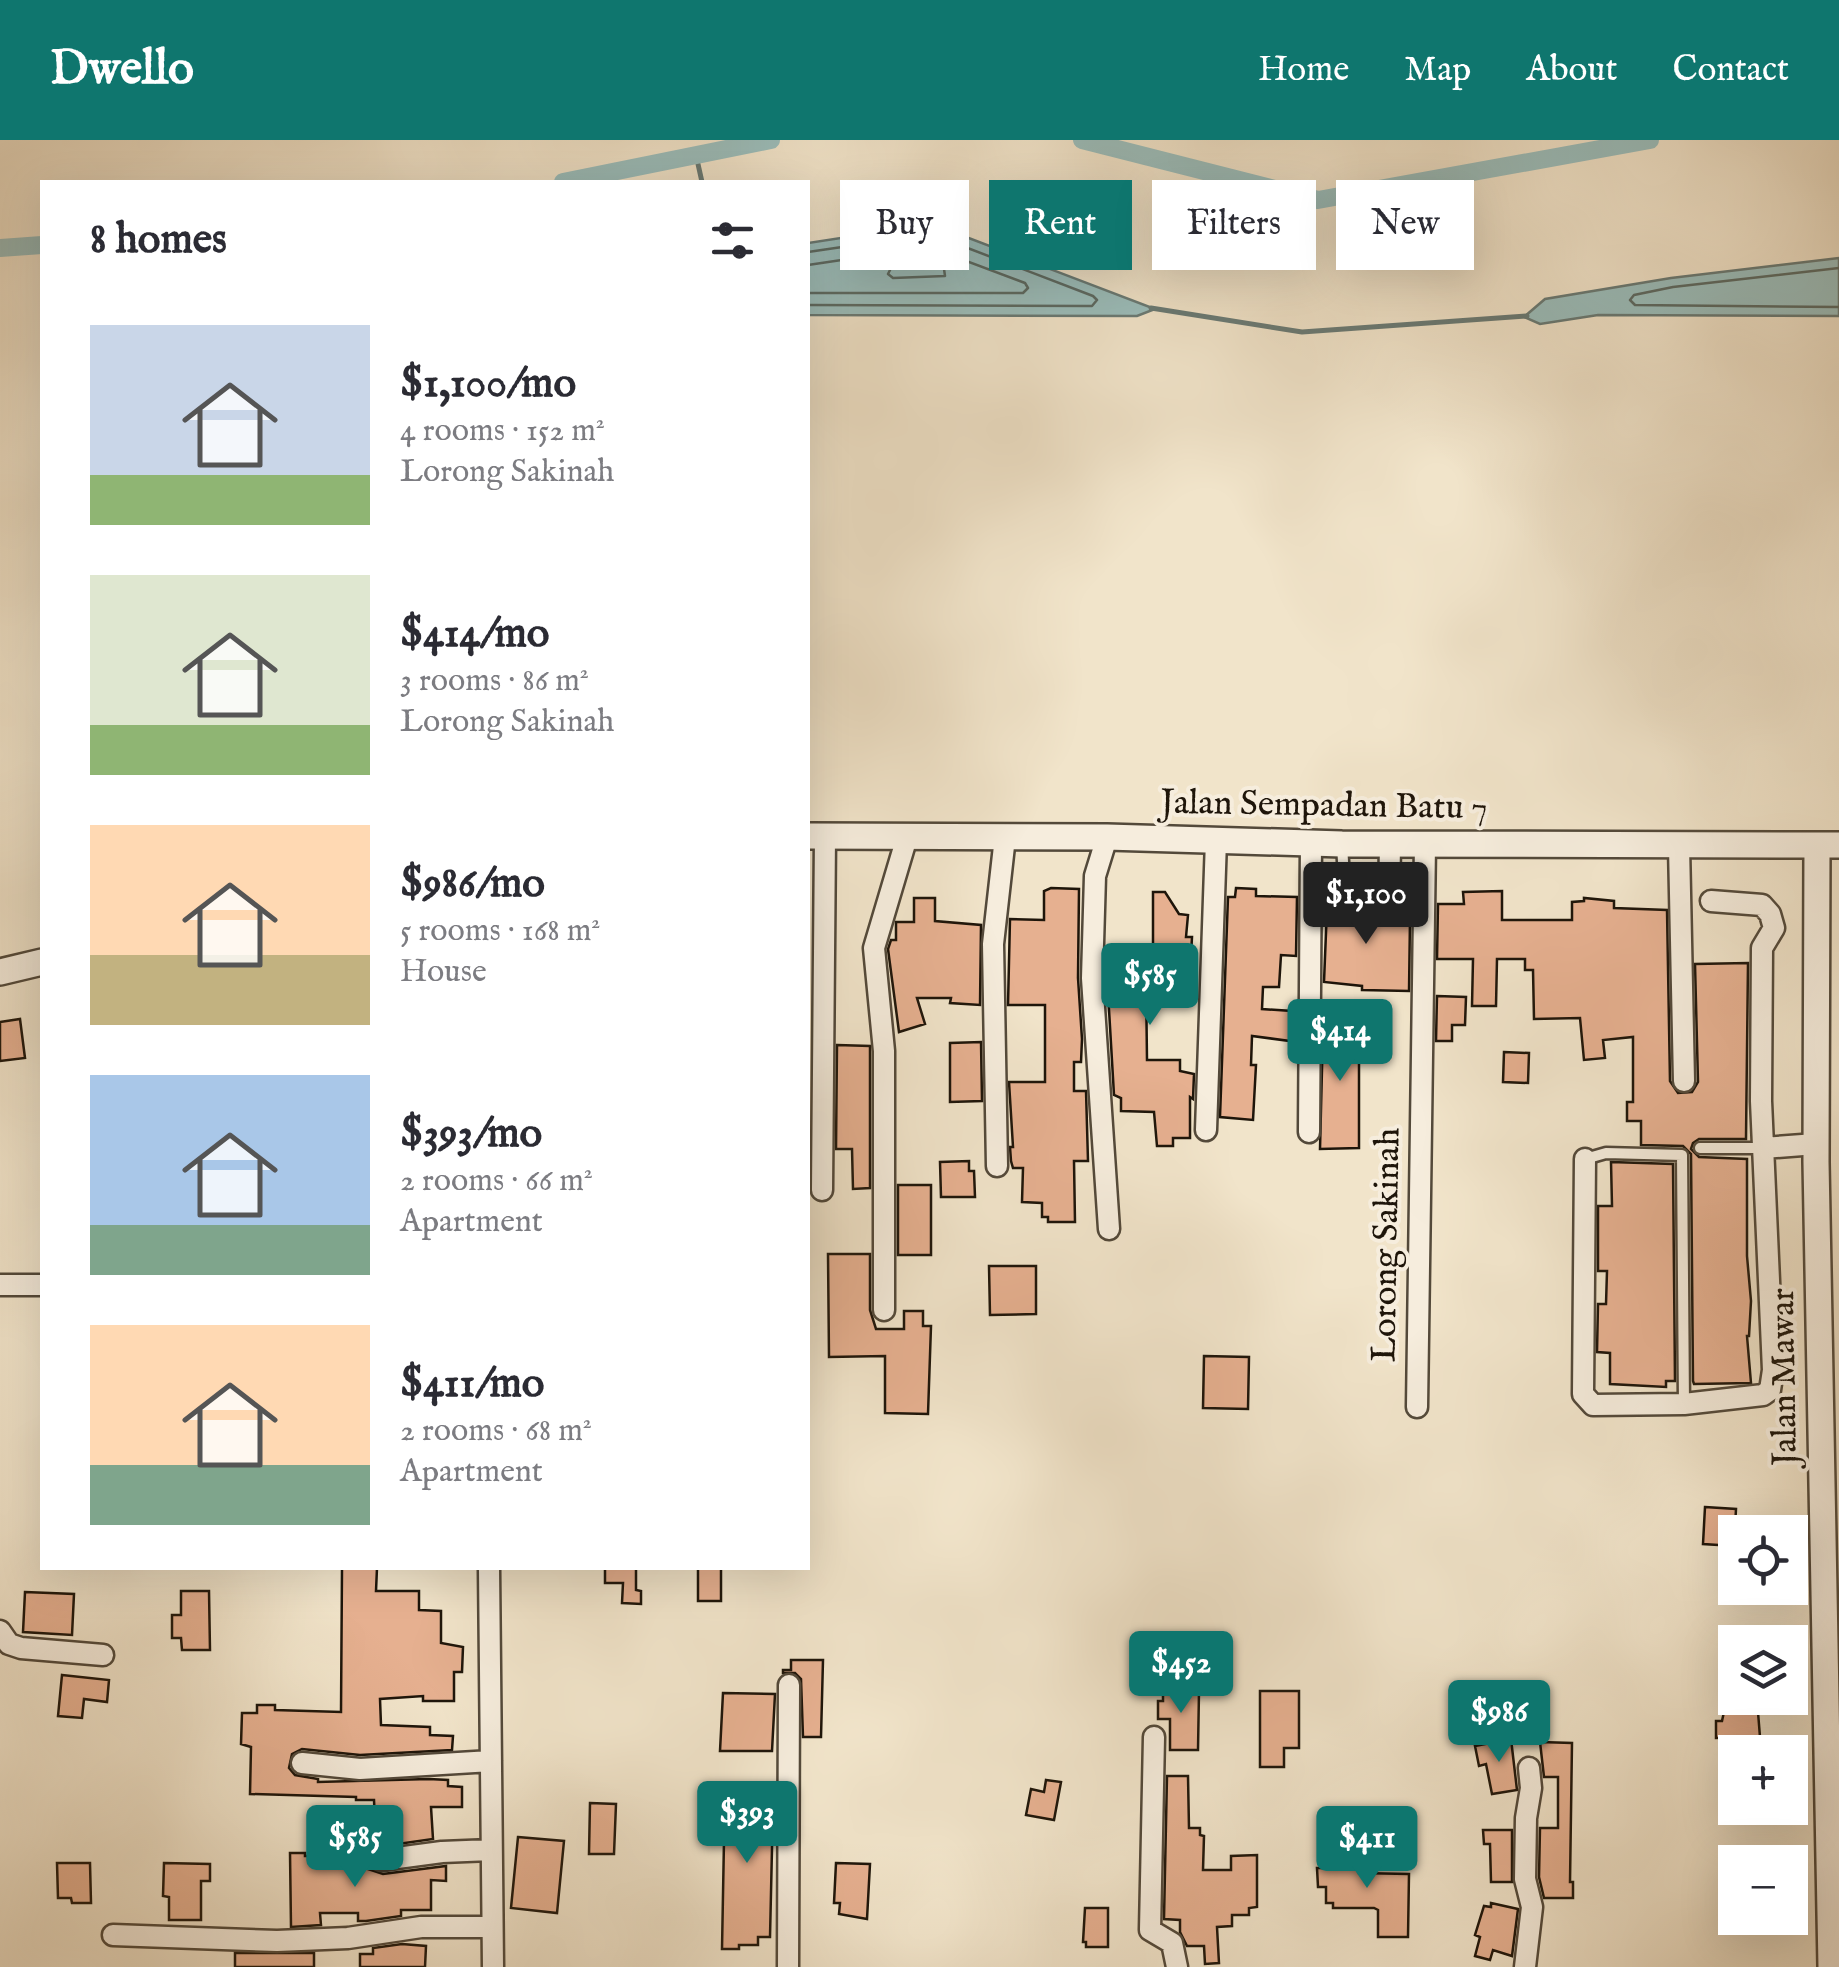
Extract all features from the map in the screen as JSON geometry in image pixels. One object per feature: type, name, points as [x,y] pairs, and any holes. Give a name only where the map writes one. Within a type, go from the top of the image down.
[{"type":"street","name":"Jalan Sempadan Batu 7","points":[[816,836],[1107,837],[1342,844],[1828,845]]},
{"type":"street","points":[[816,836],[822,1190]]},
{"type":"street","points":[[997,1166],[993,944],[1005,837]]},
{"type":"street","points":[[1107,837],[1095,876],[1092,978],[1109,1229]]},
{"type":"street","points":[[884,1310],[884,1051],[874,948],[907,838]]},
{"type":"street","points":[[1206,1130],[1216,840]]},
{"type":"street","points":[[1309,1132],[1312,843]]},
{"type":"street","points":[[1390,844],[1389,905],[1424,905]]},
{"type":"street","name":"Lorong Sakinah","points":[[1417,1407],[1425,844]]},
{"type":"street","name":"Jalan Mawar","points":[[1828,845],[1816,1144],[1833,1725],[1831,1967]]},
{"type":"street","points":[[1679,846],[1684,1081]]},
{"type":"street","points":[[1584,1159],[1582,1394],[1592,1405],[1684,1404],[1763,1395],[1770,1390],[1762,948],[1774,928],[1762,905],[1711,901]]},
{"type":"street","points":[[0,972],[40,962]]},
{"type":"street","points":[[1763,1148],[1816,1144]]},
{"type":"street","points":[[0,1285],[40,1285]]},
{"type":"street","points":[[489,1570],[493,1967]]},
{"type":"street","points":[[0,1631],[9,1644],[21,1648],[103,1655]]},
{"type":"street","points":[[788,1967],[790,1685]]},
{"type":"street","points":[[1154,1737],[1150,1930],[1172,1943],[1177,1967]]},
{"type":"street","points":[[302,1764],[360,1769],[491,1761]]},
{"type":"street","points":[[1525,1967],[1532,1907],[1525,1879],[1529,1768]]},
{"type":"street","points":[[348,1848],[382,1860],[491,1850]]},
{"type":"street","points":[[113,1935],[276,1941],[348,1938],[421,1927],[490,1927]]},
{"type":"lane","points":[[1342,844],[1344,878]]},
{"type":"lane","points":[[1700,1148],[1763,1148]]},
{"type":"lane","points":[[1584,1159],[1606,1153],[1682,1155],[1684,1404]]},
{"type":"water","points":[[840,238],[840,270],[969,270],[969,238],[989,246],[989,270],[1053,270],[1155,309],[1137,316],[810,315],[810,243]]},
{"type":"water","points":[[1839,258],[1839,316],[1598,315],[1540,324],[1524,317],[1545,299],[1671,278]]},
{"type":"building","points":[[1342,886],[1363,887],[1362,917],[1410,919],[1409,991],[1362,990],[1362,986],[1324,982],[1327,908],[1340,909]]},
{"type":"building","points":[[1236,888],[1256,889],[1256,896],[1297,897],[1296,956],[1281,955],[1279,987],[1263,987],[1262,1009],[1292,1011],[1290,1041],[1252,1036],[1251,1065],[1256,1065],[1253,1120],[1220,1117],[1228,897],[1235,897]]},
{"type":"building","points":[[1079,889],[1082,1039],[1081,1062],[1074,1062],[1074,1091],[1086,1091],[1088,1161],[1074,1161],[1075,1222],[1048,1222],[1048,1217],[1042,1217],[1042,1203],[1022,1202],[1023,1168],[1013,1168],[1011,1161],[1009,1082],[1045,1082],[1045,1005],[1008,1005],[1010,919],[1044,920],[1044,891]]},
{"type":"building","points":[[1502,891],[1502,920],[1572,920],[1572,902],[1584,898],[1614,901],[1614,908],[1667,910],[1670,1081],[1678,1093],[1692,1092],[1698,1082],[1695,964],[1748,963],[1746,1139],[1699,1139],[1691,1149],[1699,1157],[1747,1159],[1751,1301],[1747,1336],[1751,1383],[1694,1384],[1691,1154],[1683,1146],[1641,1145],[1641,1121],[1627,1121],[1627,1102],[1633,1102],[1633,1037],[1603,1040],[1605,1058],[1584,1060],[1580,1018],[1534,1019],[1533,970],[1525,970],[1525,959],[1497,959],[1496,1006],[1472,1006],[1473,959],[1437,959],[1438,904],[1464,904],[1463,892]]},
{"type":"building","points":[[1153,892],[1165,892],[1179,914],[1188,915],[1186,937],[1192,937],[1190,974],[1174,977],[1183,982],[1146,982],[1147,1060],[1180,1060],[1180,1071],[1194,1074],[1190,1138],[1173,1138],[1173,1146],[1157,1146],[1154,1112],[1121,1111],[1121,1098],[1114,1095],[1106,958],[1130,956],[1153,967]]},
{"type":"building","points":[[914,898],[935,898],[935,921],[981,925],[980,1005],[950,1003],[951,998],[917,998],[925,1024],[899,1032],[888,949],[891,940],[896,940],[896,922],[914,922]]},
{"type":"building","points":[[1437,996],[1466,997],[1465,1025],[1452,1025],[1452,1041],[1436,1041]]},
{"type":"building","points":[[1329,1014],[1359,1016],[1359,1148],[1320,1149],[1323,1029],[1328,1029]]},
{"type":"building","points":[[20,1019],[25,1058],[0,1061],[0,1022]]},
{"type":"building","points":[[981,1042],[982,1101],[950,1102],[950,1043]]},
{"type":"building","points":[[837,1045],[870,1046],[870,1188],[853,1189],[852,1149],[836,1149]]},
{"type":"building","points":[[1504,1052],[1529,1053],[1528,1083],[1503,1082]]},
{"type":"building","points":[[969,1161],[969,1171],[974,1171],[975,1197],[941,1197],[940,1162]]},
{"type":"building","points":[[1611,1162],[1673,1164],[1675,1381],[1666,1381],[1666,1387],[1610,1384],[1610,1353],[1597,1352],[1598,1304],[1606,1304],[1607,1271],[1598,1271],[1598,1206],[1612,1206]]},
{"type":"building","points":[[898,1185],[931,1185],[931,1255],[898,1255]]},
{"type":"building","points":[[828,1254],[870,1254],[870,1310],[876,1329],[904,1329],[904,1311],[923,1311],[923,1326],[931,1326],[928,1414],[885,1413],[885,1356],[829,1357]]},
{"type":"building","points":[[989,1266],[1036,1266],[1036,1314],[990,1315]]},
{"type":"building","points":[[1204,1356],[1249,1357],[1248,1409],[1203,1408]]},
{"type":"building","points":[[1705,1507],[1736,1509],[1736,1515],[1718,1515],[1718,1545],[1703,1544]]},
{"type":"building","points":[[342,1570],[377,1570],[376,1591],[419,1591],[419,1610],[441,1611],[441,1643],[463,1647],[462,1672],[454,1672],[454,1701],[423,1701],[423,1696],[380,1699],[381,1725],[430,1727],[430,1735],[453,1736],[452,1750],[360,1755],[302,1749],[292,1754],[289,1768],[295,1775],[318,1782],[448,1780],[448,1786],[462,1787],[462,1807],[431,1807],[433,1839],[384,1846],[376,1843],[374,1800],[250,1794],[251,1747],[241,1744],[242,1713],[257,1713],[257,1705],[275,1705],[275,1710],[341,1712]]},
{"type":"building","points":[[605,1570],[636,1570],[641,1604],[622,1603],[623,1583],[605,1583]]},
{"type":"building","points":[[698,1570],[721,1570],[721,1601],[698,1601]]},
{"type":"building","points":[[181,1591],[209,1591],[210,1650],[182,1650],[181,1638],[172,1638],[172,1615],[181,1615]]},
{"type":"building","points":[[25,1592],[74,1594],[72,1635],[23,1632]]},
{"type":"building","points":[[791,1660],[823,1660],[821,1737],[803,1737],[801,1679],[795,1673],[783,1673],[791,1670]]},
{"type":"building","points":[[62,1675],[109,1680],[107,1702],[84,1699],[82,1718],[58,1716]]},
{"type":"building","points":[[1173,1682],[1191,1682],[1191,1691],[1199,1691],[1198,1750],[1170,1750],[1170,1719],[1158,1719],[1163,1688],[1173,1688]]},
{"type":"building","points":[[1260,1691],[1299,1691],[1299,1748],[1284,1748],[1284,1767],[1260,1767]]},
{"type":"building","points":[[723,1693],[775,1694],[772,1751],[720,1751]]},
{"type":"building","points":[[1723,1715],[1758,1715],[1760,1735],[1716,1738],[1716,1721],[1722,1721]]},
{"type":"building","points":[[1511,1739],[1517,1790],[1492,1794],[1486,1764],[1479,1766],[1475,1746]]},
{"type":"building","points":[[1540,1742],[1572,1743],[1573,1898],[1544,1898],[1539,1877],[1540,1828],[1558,1828],[1558,1777],[1544,1777]]},
{"type":"building","points":[[1167,1776],[1188,1776],[1189,1828],[1200,1828],[1200,1835],[1204,1836],[1203,1870],[1231,1870],[1231,1856],[1257,1855],[1257,1907],[1249,1908],[1249,1915],[1232,1915],[1232,1926],[1217,1927],[1219,1963],[1205,1964],[1204,1946],[1187,1946],[1180,1932],[1180,1920],[1164,1919]]},
{"type":"building","points":[[1046,1780],[1061,1782],[1054,1820],[1026,1815],[1031,1789],[1044,1792]]},
{"type":"building","points":[[725,1786],[766,1786],[767,1803],[773,1804],[770,1937],[758,1937],[758,1945],[739,1945],[739,1949],[722,1949]]},
{"type":"building","points":[[590,1803],[616,1804],[614,1854],[589,1854]]},
{"type":"building","points":[[1483,1830],[1512,1830],[1512,1882],[1491,1882],[1490,1844],[1484,1844]]},
{"type":"building","points":[[518,1837],[564,1841],[557,1913],[511,1908]]},
{"type":"building","points":[[1327,1849],[1359,1849],[1359,1873],[1409,1874],[1408,1937],[1378,1937],[1378,1910],[1374,1908],[1333,1908],[1333,1903],[1326,1903],[1326,1887],[1318,1887],[1317,1868],[1326,1868]]},
{"type":"building","points":[[290,1853],[334,1856],[334,1866],[359,1866],[383,1874],[446,1866],[446,1881],[431,1880],[431,1910],[401,1910],[401,1916],[366,1921],[358,1921],[358,1913],[320,1913],[321,1925],[291,1927]]},
{"type":"building","points":[[57,1863],[90,1863],[91,1903],[58,1898]]},
{"type":"building","points":[[164,1863],[210,1864],[210,1881],[201,1881],[201,1920],[169,1920],[169,1897],[163,1896]]},
{"type":"building","points":[[836,1863],[870,1864],[867,1919],[839,1914],[840,1903],[834,1903]]},
{"type":"building","points":[[1491,1903],[1518,1909],[1512,1956],[1493,1950],[1490,1960],[1475,1956],[1480,1937],[1475,1935],[1484,1906],[1491,1907]]},
{"type":"building","points":[[1085,1908],[1108,1908],[1108,1947],[1086,1947],[1083,1942]]},
{"type":"building","points":[[426,1946],[425,1967],[360,1967],[360,1954],[373,1954],[373,1948]]},
{"type":"building","points":[[235,1953],[314,1953],[314,1967],[235,1967]]},
{"type":"waterway","points":[[573,180],[771,140]]},
{"type":"waterway","points":[[1082,140],[1318,200],[1650,140]]},
{"type":"waterway","points":[[696,155],[702,180]]},
{"type":"waterway","points":[[0,248],[40,245]]},
{"type":"waterway","points":[[1151,308],[1302,332],[1527,316]]}]
